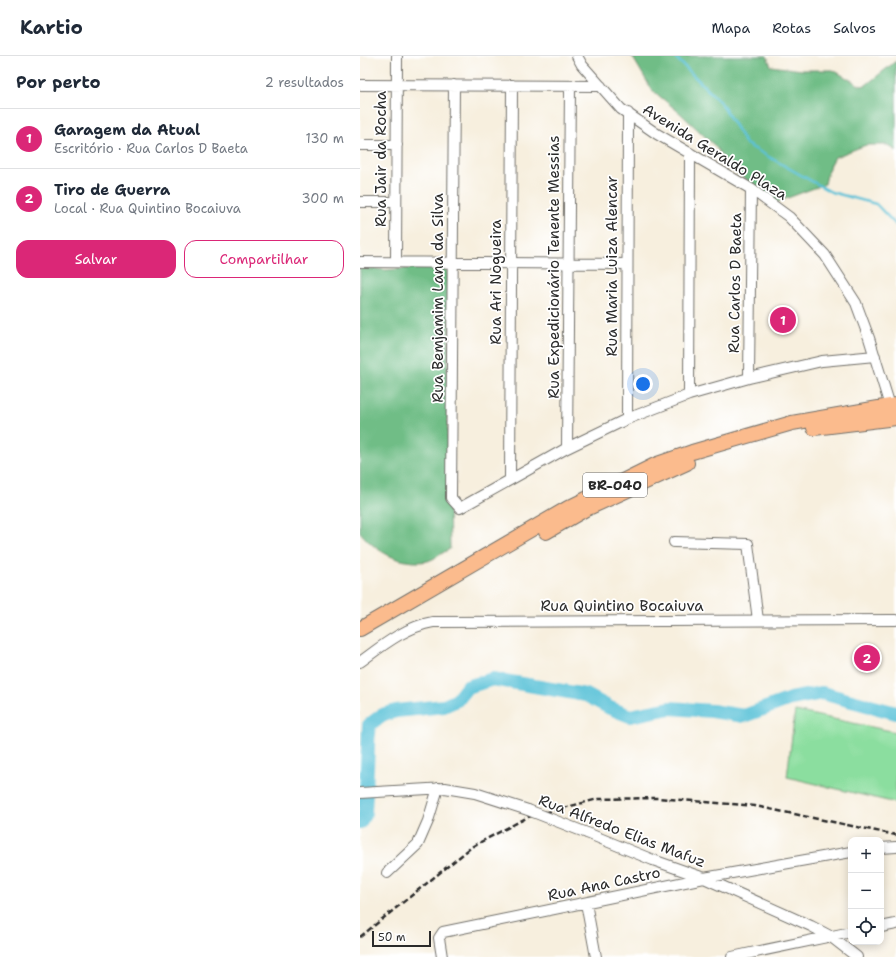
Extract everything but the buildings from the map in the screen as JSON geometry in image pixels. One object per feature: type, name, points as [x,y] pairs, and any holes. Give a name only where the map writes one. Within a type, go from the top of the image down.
[{"type":"highway","name":"BR-040","points":[[360,629],[568,508],[657,464],[792,423],[894,413]]},
{"type":"highway","name":"BR-040","points":[[360,639],[556,526],[678,466],[742,443],[795,430],[894,413]]},
{"type":"street","name":"Rua Jair da Rocha","points":[[396,262],[397,56]]},
{"type":"street","name":"Avenida Geraldo Plaza","points":[[577,56],[601,86],[628,113],[657,134],[751,189],[789,217],[825,255],[856,303],[894,413]]},
{"type":"street","points":[[360,85],[601,86]]},
{"type":"street","name":"Rua Bemjamim Lana da Silva","points":[[454,85],[451,498],[460,508],[510,479]]},
{"type":"street","name":"Rua Ari Nogueira","points":[[510,479],[512,85]]},
{"type":"street","name":"Rua Expedicionário Tenente Messias","points":[[567,448],[570,86]]},
{"type":"street","name":"Rua Maria Luiza Alencar","points":[[627,419],[628,113]]},
{"type":"street","points":[[360,145],[396,145]]},
{"type":"street","points":[[689,395],[690,153]]},
{"type":"street","name":"Rua Carlos D Baeta","points":[[748,378],[751,189]]},
{"type":"street","points":[[360,202],[396,202]]},
{"type":"street","points":[[360,262],[627,264]]},
{"type":"street","points":[[510,479],[567,448],[627,419],[689,395],[748,378],[822,361],[875,356]]},
{"type":"street","points":[[674,542],[748,544],[758,620]]},
{"type":"street","name":"Rua Quintino Bocaiuva","points":[[360,662],[390,640],[422,624],[433,622],[896,620]]},
{"type":"street","points":[[387,873],[418,844],[428,821],[438,788]]},
{"type":"street","name":"Rua Alfredo Elias Mafuz","points":[[360,793],[438,788],[475,793],[528,810],[653,860],[704,878],[830,936],[857,957]]},
{"type":"street","points":[[884,848],[896,847]]},
{"type":"street","name":"Rua Ana Castro","points":[[442,957],[439,938],[443,932],[704,878],[848,853]]},
{"type":"street","points":[[586,903],[596,957]]},
{"type":"street","points":[[884,926],[896,924]]},
{"type":"street","points":[[732,957],[848,933]]},
{"type":"green space","points":[[632,56],[767,56],[771,66],[802,70],[833,70],[861,86],[866,85],[896,61],[896,151],[888,145],[866,145],[835,157],[828,170],[825,184],[777,202],[760,188],[732,171],[715,146],[680,113],[652,90]]},
{"type":"green space","points":[[447,265],[450,294],[447,393],[450,549],[428,561],[408,561],[390,556],[381,551],[360,532],[360,267],[386,270]]},
{"type":"green space","points":[[795,711],[896,732],[896,803],[787,777]]},
{"type":"waterway","points":[[674,56],[721,103],[746,144],[831,192],[876,204],[896,225]]},
{"type":"waterway","points":[[360,822],[365,813],[369,725],[382,715],[396,711],[444,706],[457,700],[467,687],[493,679],[586,695],[610,708],[630,716],[670,708],[712,711],[744,716],[790,699],[822,693],[896,713]]},
{"type":"railway","points":[[360,937],[473,846],[528,817],[598,799],[658,798],[755,806],[896,835]]},
{"type":"place","name":"Garagem da Atual","points":[[783,320]]},
{"type":"place","name":"Tiro de Guerra","points":[[867,658]]}]
